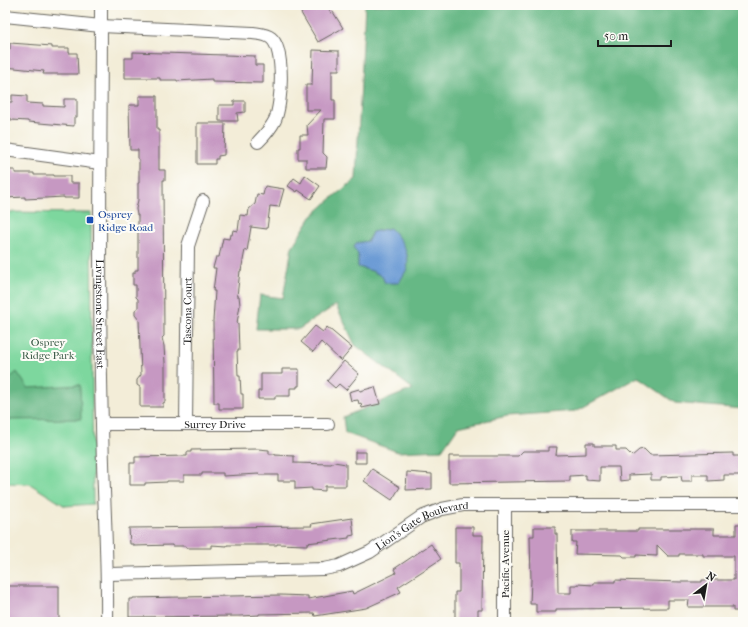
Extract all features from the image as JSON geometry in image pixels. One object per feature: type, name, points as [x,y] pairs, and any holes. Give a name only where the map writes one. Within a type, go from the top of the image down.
[{"type":"street","name":"Livingstone Street East","points":[[100,5],[102,424],[108,574],[107,622]]},
{"type":"street","points":[[5,16],[101,26],[264,34],[271,38],[277,45],[279,55],[280,98],[275,119],[270,128],[258,142]]},
{"type":"street","points":[[5,150],[100,163]]},
{"type":"street","name":"Tascona Court","points":[[186,424],[188,246],[203,201]]},
{"type":"street","name":"Surrey Drive","points":[[102,424],[328,424]]},
{"type":"street","name":"Lion's Gate Boulevard","points":[[108,574],[324,569],[339,566],[370,552],[421,518],[442,509],[463,505],[743,505]]},
{"type":"street","name":"Pacific Avenue","points":[[505,506],[505,622]]},
{"type":"green space","points":[[365,5],[743,5],[743,409],[675,403],[638,377],[576,411],[507,416],[458,427],[442,450],[398,452],[345,433],[343,417],[413,389],[355,345],[336,305],[299,329],[256,329],[260,295],[283,298],[292,247],[311,217],[356,179]]},
{"type":"green space","name":"Osprey Ridge Park","points":[[5,212],[91,213],[93,504],[65,506],[30,484],[5,483]]},
{"type":"green space","points":[[17,372],[28,388],[80,385],[81,419],[5,420],[5,382]]},
{"type":"water","points":[[390,228],[404,246],[408,263],[407,269],[399,283],[385,283],[382,276],[358,267],[358,254],[354,248],[356,243],[368,241],[372,232]]},
{"type":"building","points":[[304,5],[327,5],[331,13],[333,12],[343,28],[318,42],[301,13],[308,8]]},
{"type":"building","points":[[10,43],[52,46],[52,48],[69,48],[69,53],[77,53],[78,74],[43,74],[44,71],[5,67],[5,49],[10,49]]},
{"type":"building","points":[[313,50],[339,51],[339,70],[332,70],[332,100],[335,100],[335,119],[324,119],[323,153],[327,157],[326,168],[306,168],[306,159],[298,159],[300,135],[308,135],[307,125],[321,110],[306,110],[306,85],[312,85]]},
{"type":"building","points":[[133,52],[255,56],[255,65],[263,65],[263,83],[212,82],[212,79],[177,81],[160,80],[160,78],[125,78],[125,58],[133,58]]},
{"type":"building","points":[[12,95],[27,96],[27,103],[43,104],[43,106],[64,107],[64,99],[77,99],[77,117],[74,117],[74,126],[28,122],[5,118],[5,102],[12,102]]},
{"type":"building","points":[[139,96],[157,96],[159,170],[165,170],[165,180],[163,180],[164,336],[162,338],[165,363],[165,402],[163,403],[163,407],[140,407],[140,387],[137,385],[137,380],[141,375],[139,320],[135,315],[135,310],[138,308],[138,299],[136,297],[136,285],[133,285],[133,273],[135,273],[135,270],[138,270],[138,215],[136,209],[138,200],[139,159],[138,150],[130,150],[129,105],[139,105]]},
{"type":"building","points":[[234,101],[245,101],[245,112],[237,113],[238,121],[219,121],[219,105],[234,105]]},
{"type":"building","points":[[197,123],[225,123],[224,155],[218,156],[218,159],[215,159],[215,164],[197,164]]},
{"type":"building","points":[[5,170],[15,170],[15,173],[34,173],[34,175],[70,176],[70,183],[79,183],[79,198],[5,198]]},
{"type":"building","points":[[305,175],[320,186],[311,199],[298,190],[297,192],[288,186],[294,178],[301,183]]},
{"type":"building","points":[[265,186],[284,189],[279,207],[270,206],[267,229],[251,227],[247,251],[245,250],[240,271],[237,296],[239,296],[240,305],[237,323],[239,351],[237,351],[238,376],[240,376],[241,394],[243,394],[243,409],[219,409],[219,403],[214,403],[213,321],[215,291],[213,291],[216,268],[213,268],[216,257],[219,257],[223,238],[229,239],[233,230],[238,231],[240,215],[248,216],[249,209],[255,204],[257,194],[263,195]]},
{"type":"building","points":[[315,326],[323,332],[327,327],[352,348],[341,361],[321,342],[313,352],[301,342]]},
{"type":"building","points":[[344,361],[359,374],[346,390],[339,384],[335,388],[327,381]]},
{"type":"building","points":[[282,369],[299,369],[299,386],[297,386],[297,388],[290,388],[290,396],[275,396],[275,399],[258,399],[258,391],[261,391],[261,374],[282,374]]},
{"type":"building","points":[[375,387],[380,404],[362,408],[361,403],[359,404],[358,400],[351,401],[349,392]]},
{"type":"building","points":[[586,443],[594,443],[594,446],[616,446],[616,450],[626,450],[632,456],[639,450],[644,449],[650,455],[733,453],[733,456],[743,456],[743,475],[724,475],[724,480],[708,481],[708,475],[692,475],[692,481],[682,481],[681,476],[661,477],[661,480],[651,480],[651,474],[629,475],[629,480],[620,481],[619,467],[600,467],[600,481],[586,480],[586,475],[570,476],[570,481],[449,483],[449,456],[518,456],[523,451],[548,451],[548,447],[557,447],[556,455],[586,454]]},
{"type":"building","points":[[191,450],[269,450],[269,454],[294,456],[294,463],[331,464],[334,462],[346,464],[346,486],[325,486],[325,491],[312,490],[312,488],[295,489],[295,481],[278,481],[278,475],[259,474],[223,476],[223,473],[184,475],[184,481],[167,481],[145,483],[145,485],[130,485],[130,463],[135,463],[135,457],[187,456],[187,452],[191,452]]},
{"type":"building","points":[[355,452],[366,452],[366,463],[355,463]]},
{"type":"building","points":[[372,469],[400,487],[392,500],[364,481]]},
{"type":"building","points":[[407,472],[432,474],[432,489],[406,490]]},
{"type":"building","points":[[352,518],[354,535],[349,536],[349,538],[307,543],[307,545],[211,545],[211,548],[186,548],[186,546],[172,545],[134,546],[134,544],[130,544],[129,528],[312,526],[311,524]]},
{"type":"building","points":[[736,524],[743,524],[743,611],[733,611],[733,607],[688,607],[689,600],[668,600],[668,608],[556,609],[556,612],[536,612],[536,604],[530,604],[530,536],[534,536],[534,527],[555,527],[555,534],[557,534],[558,593],[571,593],[571,585],[594,585],[594,582],[615,582],[615,580],[702,582],[702,580],[734,580],[734,556],[679,554],[679,556],[668,556],[657,545],[657,556],[636,555],[636,557],[624,557],[622,555],[575,554],[576,542],[572,542],[572,531],[714,529],[714,535],[736,535]]},
{"type":"building","points":[[455,527],[473,527],[473,535],[483,535],[482,610],[478,610],[478,622],[455,622],[455,592],[459,592],[459,563],[455,563]]},
{"type":"building","points":[[431,544],[441,559],[398,587],[401,592],[366,608],[315,616],[314,613],[259,614],[241,616],[129,617],[129,599],[133,598],[281,595],[308,596],[308,599],[352,591],[353,594],[396,573],[394,569]]},
{"type":"building","points":[[5,586],[59,586],[59,622],[5,622]]},
{"type":"place","name":"Osprey Ridge Road","points":[[90,220]]}]
